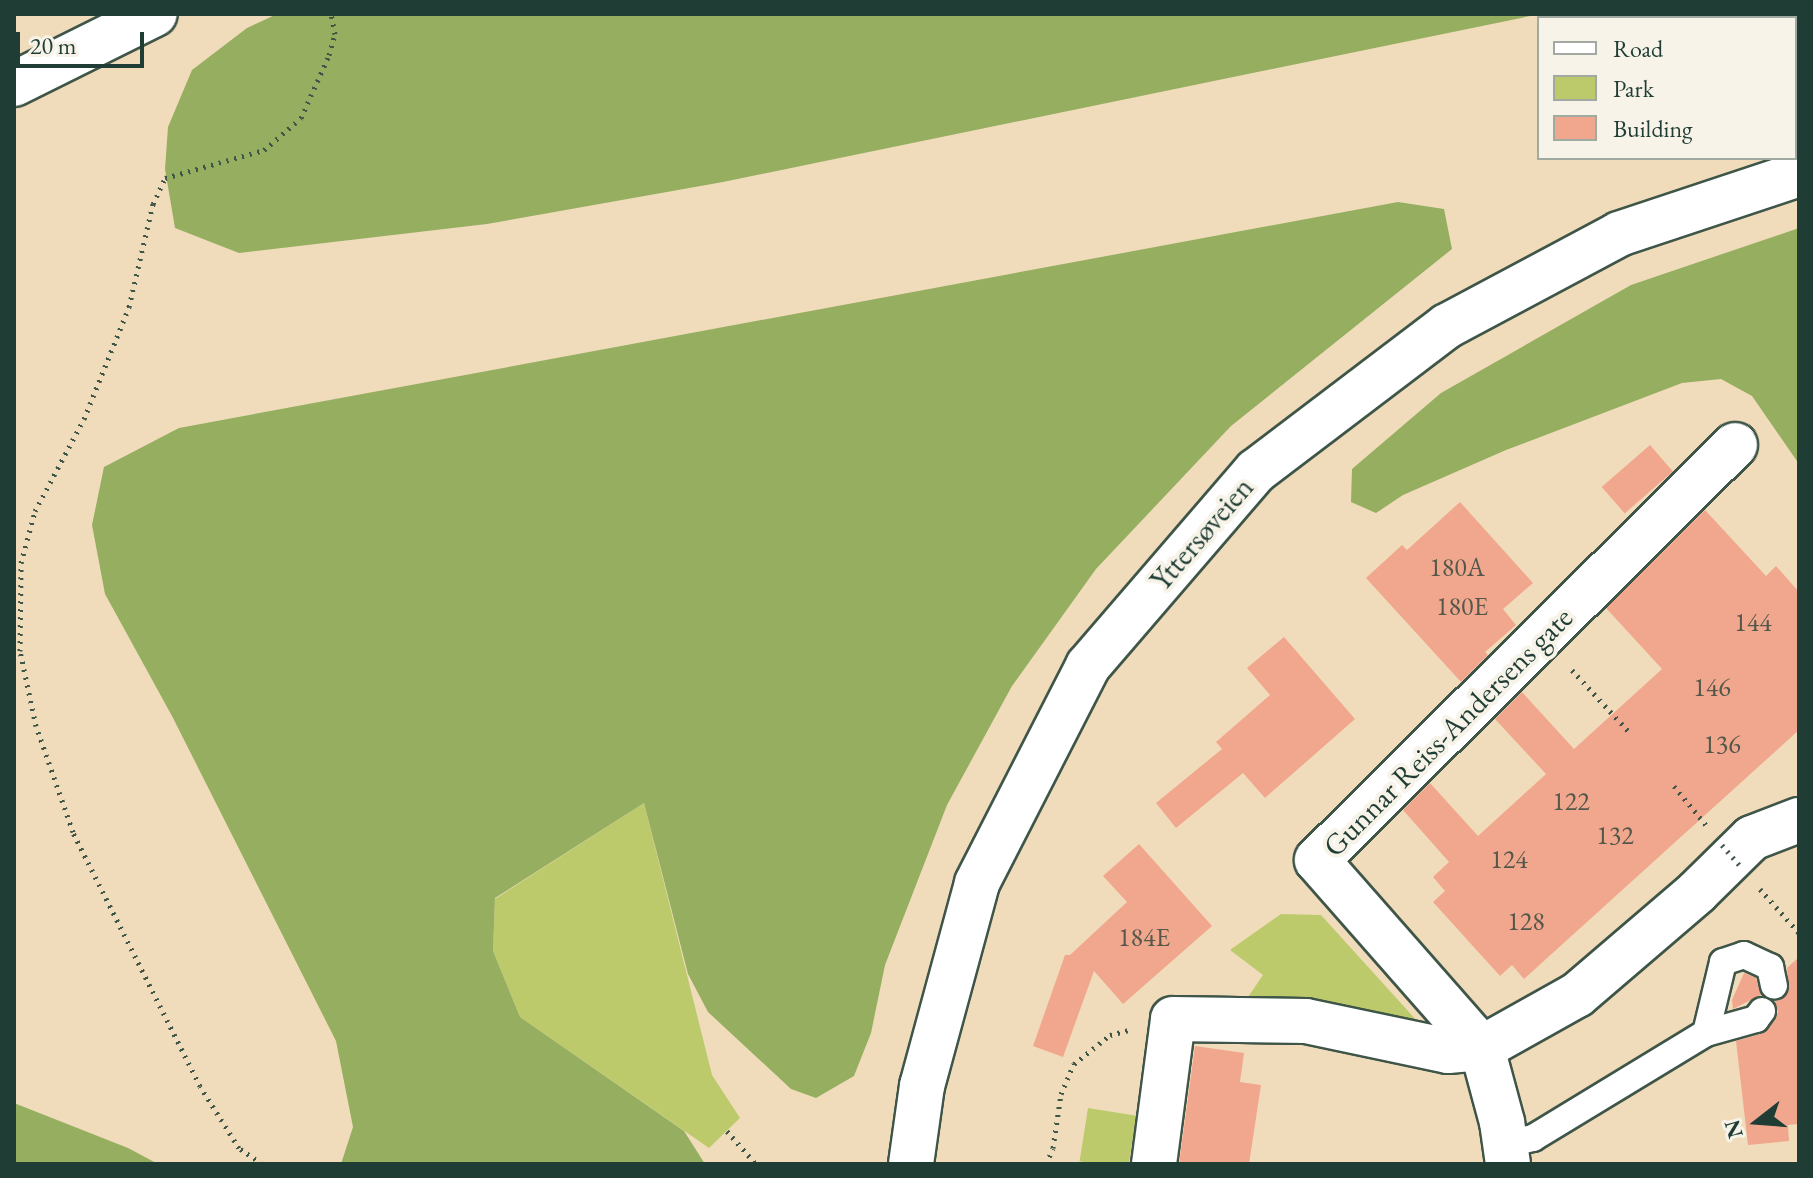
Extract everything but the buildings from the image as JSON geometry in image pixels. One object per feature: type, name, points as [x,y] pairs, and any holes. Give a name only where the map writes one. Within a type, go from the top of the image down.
[{"type":"main road","points":[[14,84],[155,14]]},
{"type":"main road","name":"Yttersøveien","points":[[911,1164],[922,1086],[977,883],[1088,666],[1256,471],[1447,326],[1619,234],[1799,174]]},
{"type":"main road","name":"Gunnar Reiss-Andersens gate","points":[[1507,1154],[1482,1048],[1317,860],[1735,445]]},
{"type":"main road","points":[[1154,1164],[1173,1019],[1306,1021],[1448,1051],[1482,1048],[1577,995],[1697,892],[1752,838],[1799,820]]},
{"type":"lane","points":[[1706,1033],[1723,962],[1744,955],[1770,967],[1774,986]]},
{"type":"lane","points":[[1507,1154],[1706,1033],[1756,1019],[1762,1011]]},
{"type":"path","points":[[262,1164],[239,1148],[200,1086],[73,832],[36,726],[20,651],[21,563],[35,511],[84,419],[129,307],[153,204],[165,178],[264,150],[301,118],[329,55],[335,34],[331,14]]},
{"type":"path","points":[[1542,637],[1631,734]]},
{"type":"path","points":[[1674,786],[1799,933]]},
{"type":"path","points":[[1046,1164],[1053,1148],[1061,1094],[1074,1064],[1110,1035],[1173,1019]]},
{"type":"path","points":[[727,1131],[756,1164]]},
{"type":"green space","points":[[277,14],[1540,14],[723,182],[487,224],[239,253],[175,228],[165,169],[168,127],[192,70],[247,28]]},
{"type":"green space","points":[[1398,202],[1444,209],[1452,249],[1231,426],[1096,569],[1012,686],[947,805],[885,965],[871,1033],[854,1076],[816,1098],[791,1089],[708,1012],[688,974],[644,803],[495,898],[493,951],[520,1017],[684,1131],[705,1164],[341,1164],[353,1127],[336,1041],[172,716],[105,594],[92,525],[104,467],[179,428]]},
{"type":"green space","points":[[1799,228],[1799,464],[1752,396],[1721,379],[1682,383],[1506,450],[1403,495],[1376,513],[1351,502],[1352,469],[1441,393],[1631,285]]},
{"type":"green space","points":[[644,803],[712,1075],[740,1118],[709,1148],[520,1017],[493,951],[495,899]]},
{"type":"green space","points":[[1281,914],[1321,915],[1418,1022],[1246,1000],[1263,975],[1230,950]]},
{"type":"green space","points":[[14,1103],[128,1148],[158,1164],[14,1164]]},
{"type":"green space","points":[[1088,1108],[1136,1116],[1129,1164],[1080,1161]]}]
